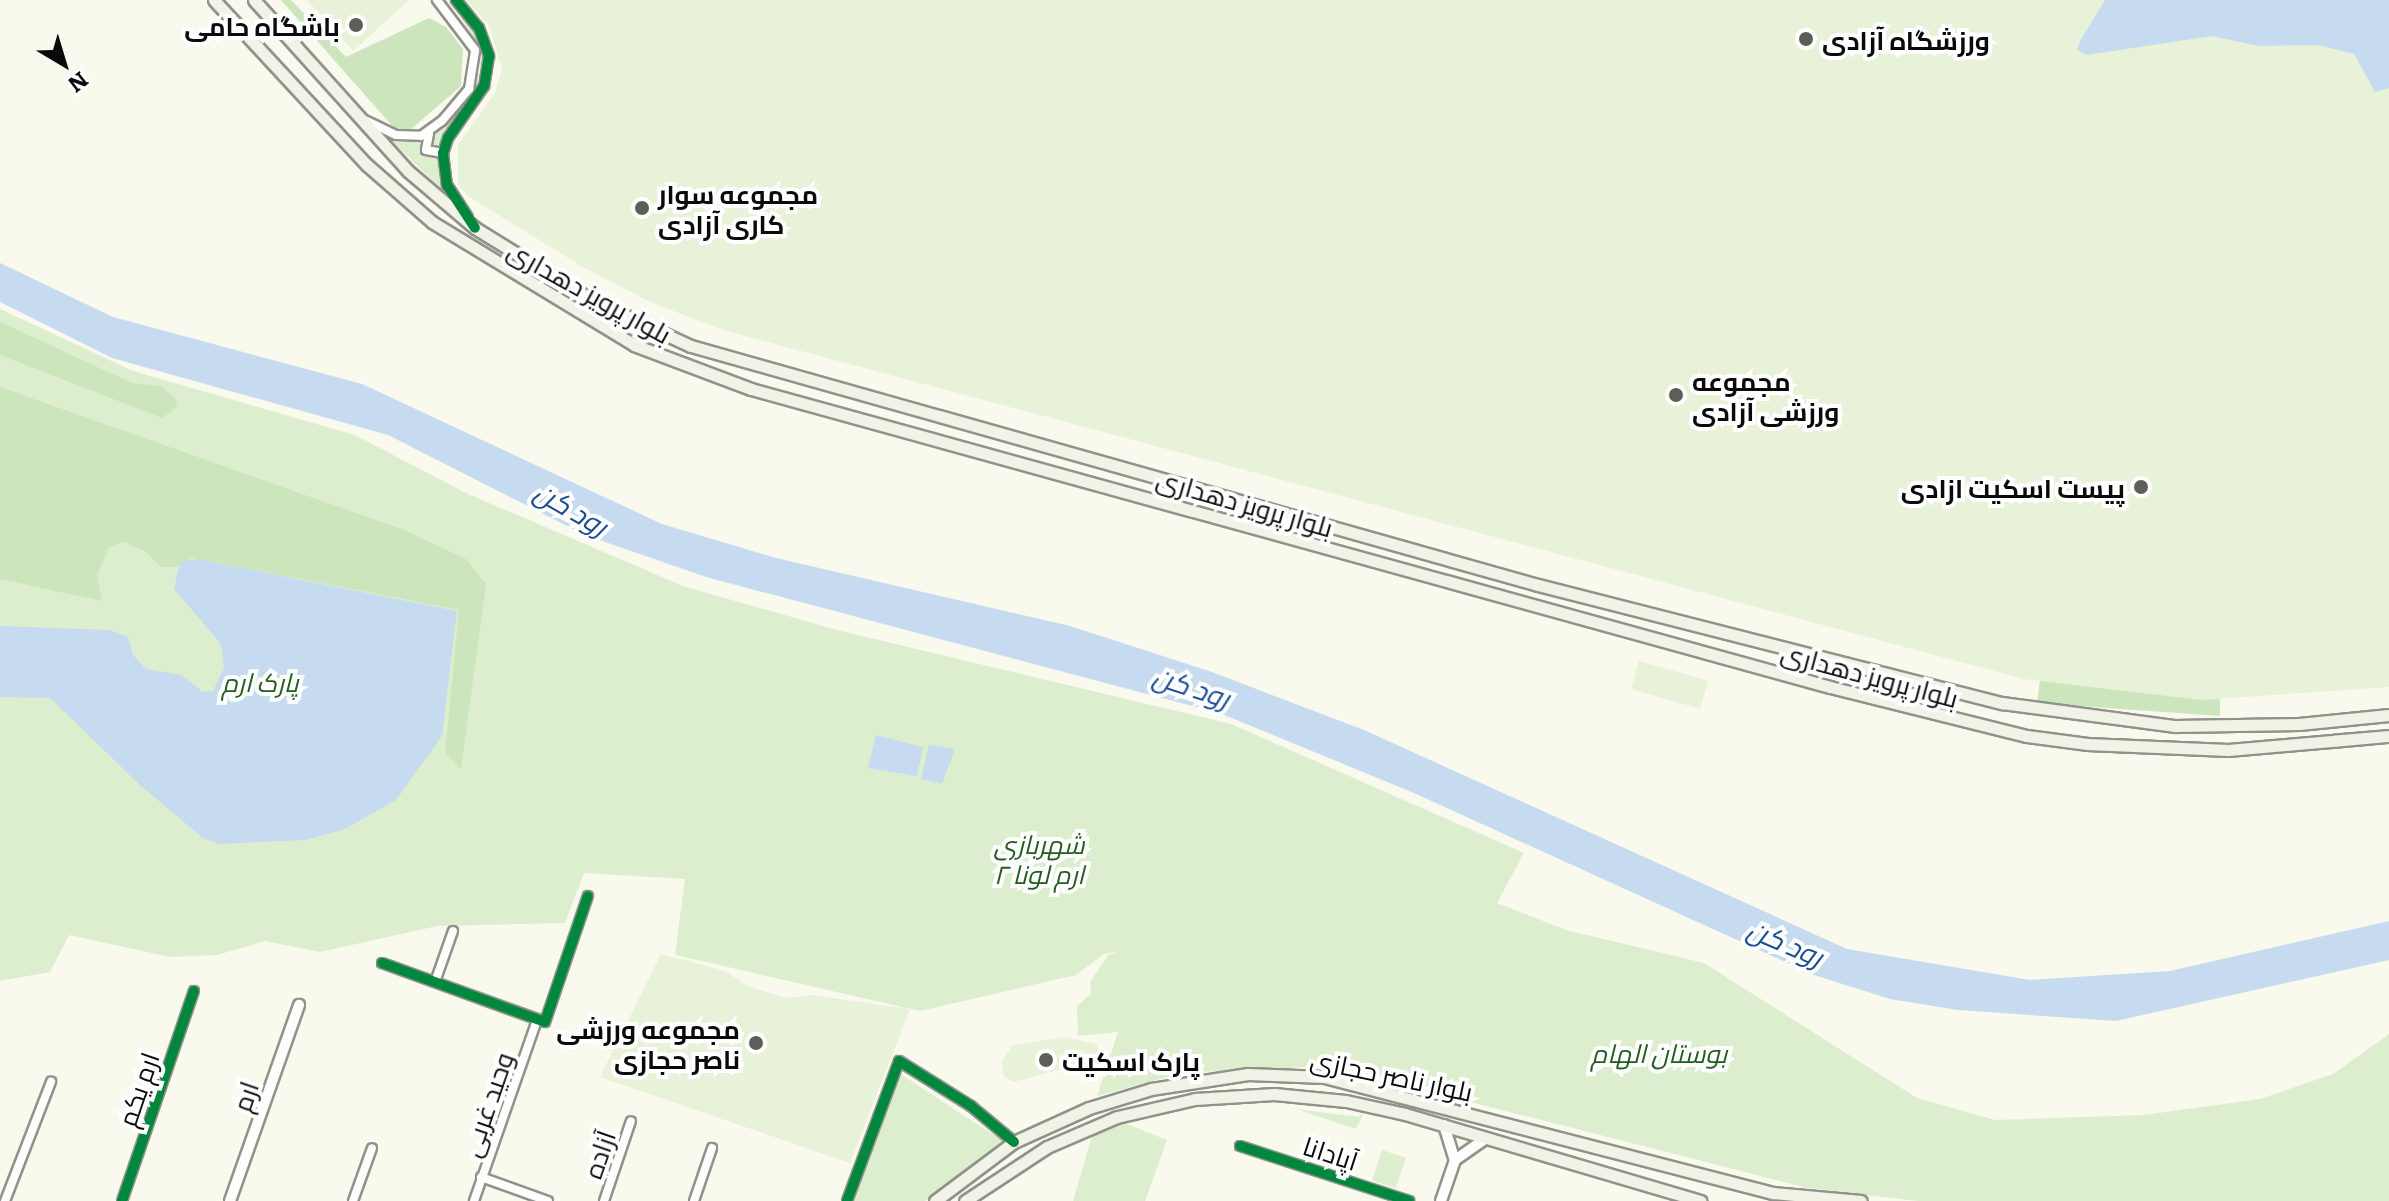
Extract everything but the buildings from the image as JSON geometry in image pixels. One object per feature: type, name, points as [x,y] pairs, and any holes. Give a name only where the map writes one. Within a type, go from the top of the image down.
[{"type":"main road","name":"بلوار پرویز دهداری","points":[[214,0],[367,165],[432,222],[634,345],[751,389],[1784,675],[2027,736],[2114,746],[2228,750],[2389,736]]},
{"type":"main road","name":"بلوار پرویز دهداری","points":[[254,0],[354,115],[408,171],[475,228],[590,299],[691,346],[761,369],[1538,585],[1945,691],[2062,714],[2175,726],[2299,724],[2389,715]]},
{"type":"main road","name":"بلوار ناصر حجازی","points":[[935,1201],[1014,1142],[1089,1108],[1151,1089],[1248,1074],[1324,1077],[1773,1193],[1861,1201]]},
{"type":"main road","name":"بلوار ناصر حجازی","points":[[965,1201],[1010,1168],[1087,1129],[1195,1099],[1297,1095],[1346,1101],[1444,1125],[1484,1140],[1700,1201]]},
{"type":"street","points":[[437,0],[468,35],[476,58],[469,89],[429,133],[426,150],[443,153]]},
{"type":"street","points":[[456,0],[484,37],[489,67],[480,96],[453,130],[443,153],[447,185],[475,228]]},
{"type":"street","points":[[354,115],[396,135],[429,133]]},
{"type":"street","name":"وحید غربی","points":[[474,1201],[588,896]]},
{"type":"street","points":[[435,982],[453,931]]},
{"type":"street","points":[[382,963],[541,1021]]},
{"type":"street","name":"ارم یکم","points":[[122,1201],[194,991]]},
{"type":"street","name":"ارم","points":[[230,1201],[299,1005]]},
{"type":"street","points":[[847,1201],[899,1061],[980,1112],[1014,1142]]},
{"type":"street","points":[[5,1201],[51,1082]]},
{"type":"street","name":"آزاده","points":[[604,1201],[631,1121]]},
{"type":"street","points":[[1441,1201],[1455,1160],[1444,1125]]},
{"type":"street","points":[[1455,1160],[1484,1140]]},
{"type":"street","name":"آپادانا","points":[[1240,1146],[1409,1201]]},
{"type":"street","points":[[353,1201],[372,1148]]},
{"type":"street","points":[[694,1201],[712,1148]]},
{"type":"street","points":[[481,1177],[548,1201]]},
{"type":"green space","points":[[281,0],[291,0],[346,57],[429,18],[446,27],[463,49],[461,86],[409,131],[395,129]]},
{"type":"green space","name":"باشگاه حامی","points":[[307,0],[409,0],[353,51]]},
{"type":"green space","name":"مجموعه ورزشی آزادی","points":[[466,0],[2389,0],[2389,687],[2201,700],[2024,679],[723,330],[648,301],[583,267],[468,196],[458,185],[458,145],[495,93],[502,68],[489,25]]},
{"type":"green space","points":[[458,12],[479,36],[485,55],[482,80],[438,149],[432,151],[427,140],[467,100],[480,70],[479,46]]},
{"type":"green space","points":[[380,130],[419,140],[425,155],[440,157],[442,179],[452,199]]},
{"type":"green space","name":"پارک ارم","points":[[0,309],[133,371],[355,435],[468,494],[683,586],[837,630],[1231,724],[1524,853],[1497,903],[1566,930],[1704,963],[1917,1098],[1995,1120],[2144,1115],[2260,1099],[2333,1074],[2389,1034],[2389,1201],[1918,1201],[1807,1188],[1330,1066],[1182,1073],[1097,1096],[1118,1032],[1078,1036],[1077,1006],[1091,994],[1090,982],[1108,955],[1120,951],[1104,954],[1076,975],[920,1011],[675,955],[685,879],[584,873],[565,923],[437,926],[320,952],[265,941],[217,955],[170,957],[69,935],[50,972],[0,981]]},
{"type":"green space","points":[[0,322],[132,383],[161,386],[177,400],[176,408],[162,418],[0,355]]},
{"type":"green space","points":[[0,387],[404,530],[466,559],[486,584],[461,769],[445,753],[459,610],[192,558],[175,567],[161,567],[145,551],[123,542],[109,547],[97,575],[102,601],[0,579]]},
{"type":"green space","points":[[2218,595],[2220,716],[2037,703],[2044,649]]},
{"type":"green space","points":[[1639,661],[1708,681],[1700,709],[1631,689]]},
{"type":"green space","name":"مجموعه ورزشی ناصر حجازی","points":[[661,954],[725,971],[747,986],[787,998],[811,995],[910,1009],[850,1163],[600,1077]]},
{"type":"green space","name":"پارک اسکیت","points":[[1065,1037],[1096,1044],[1100,1052],[1077,1065],[1013,1082],[1004,1076],[1001,1062],[1013,1045]]},
{"type":"green space","points":[[902,1075],[1003,1141],[925,1201],[853,1201],[895,1077]]},
{"type":"green space","points":[[1296,1109],[1359,1117],[1364,1112],[1356,1129]]},
{"type":"green space","points":[[1124,1123],[1167,1140],[1145,1201],[1073,1201],[1093,1133]]},
{"type":"green space","points":[[1382,1150],[1406,1158],[1396,1188],[1372,1180]]},
{"type":"water","points":[[2105,0],[2389,0],[2389,88],[2375,92],[2354,54],[2318,45],[2259,46],[2212,36],[2086,55],[2077,50],[2080,41]]},
{"type":"water","name":"رود کن","points":[[0,263],[113,317],[362,384],[662,524],[776,558],[1070,626],[1212,672],[1364,730],[1847,949],[2030,980],[2170,971],[2389,921],[2389,960],[2116,1021],[1958,1010],[1890,999],[1814,975],[1414,793],[1222,714],[706,577],[585,535],[388,435],[112,358],[0,302]]},
{"type":"water","points":[[197,559],[457,611],[442,736],[396,800],[345,829],[305,840],[219,844],[203,838],[140,785],[50,698],[0,697],[0,626],[110,630],[128,637],[133,655],[146,669],[181,675],[203,692],[213,691],[224,668],[221,644],[174,589],[180,562]]},
{"type":"water","points":[[876,735],[923,747],[917,776],[868,768]]},
{"type":"water","points":[[929,745],[955,749],[942,784],[921,779]]},
{"type":"cycle path","points":[[456,0],[479,28],[489,56],[484,86],[448,138],[443,153],[447,185],[475,228]]},
{"type":"cycle path","points":[[382,963],[545,1022],[588,896]]},
{"type":"cycle path","points":[[122,1201],[194,991]]},
{"type":"cycle path","points":[[847,1201],[899,1061],[971,1106],[1014,1142]]},
{"type":"cycle path","points":[[1240,1146],[1409,1201]]},
{"type":"place","name":"باشگاه حامی","points":[[356,25]]},
{"type":"place","name":"ورزشگاه آزادی","points":[[1806,39]]},
{"type":"place","name":"مجموعه سوار کاری آزادی","points":[[642,208]]},
{"type":"place","name":"مجموعه ورزشی آزادی","points":[[1676,395]]},
{"type":"place","name":"پیست اسکیت ازادی","points":[[2141,487]]},
{"type":"place","name":"مجموعه ورزشی ناصر حجازی","points":[[756,1043]]},
{"type":"place","name":"پارک اسکیت","points":[[1046,1060]]},
{"type":"park label","name":"شهربازی ارم لونا ۲","points":[[1039,858]]},
{"type":"park label","name":"بوستان الهام","points":[[1659,1052]]}]
